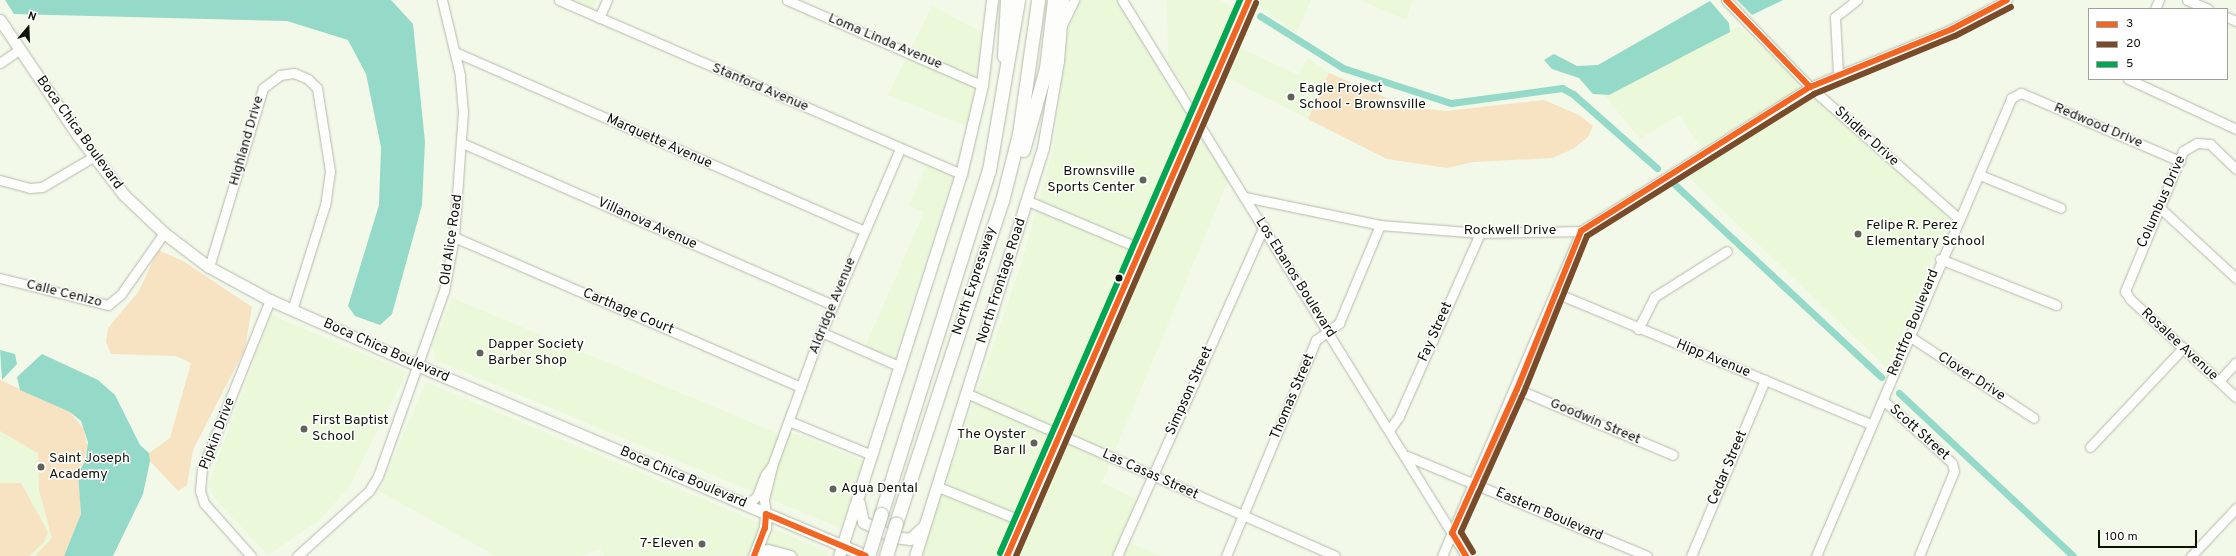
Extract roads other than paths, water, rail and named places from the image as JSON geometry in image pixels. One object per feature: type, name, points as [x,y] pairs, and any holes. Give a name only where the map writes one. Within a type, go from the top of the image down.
[{"type":"highway","points":[[997,134],[1007,0]]},
{"type":"highway","name":"North Expressway","points":[[867,556],[997,134],[1018,0]]},
{"type":"highway","name":"North Expressway","points":[[886,556],[980,266],[1019,134],[1038,0]]},
{"type":"highway","points":[[980,266],[1034,121],[1046,68],[1054,0]]},
{"type":"main road","points":[[840,551],[901,367],[961,174],[982,85],[992,0]]},
{"type":"main road","name":"North Frontage Road","points":[[915,556],[936,486],[1028,201],[1043,148],[1062,26],[1063,0]]},
{"type":"main road","points":[[1007,556],[1139,248],[1197,121],[1249,0]]},
{"type":"main road","name":"Boca Chica Boulevard","points":[[0,20],[93,157],[124,195],[164,234],[209,267],[270,300],[292,310],[419,366],[746,505],[840,551],[867,556]]},
{"type":"main road","points":[[860,494],[860,517],[873,529],[910,539],[924,525]]},
{"type":"main road","points":[[756,554],[766,514]]},
{"type":"main road","points":[[756,554],[768,550],[790,556]]},
{"type":"street","name":"Old Alice Road","points":[[297,556],[369,491],[419,366],[444,291],[454,237],[462,143],[463,97],[442,0]]},
{"type":"street","name":"Stanford Avenue","points":[[559,0],[961,174]]},
{"type":"street","points":[[599,18],[607,0]]},
{"type":"street","name":"Loma Linda Avenue","points":[[787,0],[982,85]]},
{"type":"street","points":[[1062,26],[1074,0]]},
{"type":"street","name":"Los Ebanos Boulevard","points":[[1122,0],[1244,197],[1264,226],[1389,430],[1407,456],[1466,556]]},
{"type":"street","name":"Shidler Drive","points":[[1726,0],[1810,87],[1959,219]]},
{"type":"street","points":[[1838,73],[1835,16],[1857,0]]},
{"type":"street","points":[[1442,556],[1516,389],[1581,231],[1810,87],[1838,73],[1952,29],[2007,0]]},
{"type":"street","points":[[2187,0],[2206,8]]},
{"type":"street","points":[[0,63],[20,49]]},
{"type":"street","name":"Marquette Avenue","points":[[454,52],[864,231]]},
{"type":"street","name":"Highland Drive","points":[[209,267],[263,88],[280,75],[294,73],[308,79],[317,88],[330,171],[325,205],[292,310]]},
{"type":"street","points":[[2130,80],[2236,129]]},
{"type":"street","name":"Rentfro Boulevard","points":[[1816,556],[1871,424],[1883,400],[1940,259],[1980,176],[2011,98],[2016,93]]},
{"type":"street","name":"Redwood Drive","points":[[2016,93],[2180,161]]},
{"type":"street","name":"Villanova Avenue","points":[[462,143],[833,305]]},
{"type":"street","name":"Columbus Drive","points":[[2125,291],[2184,151],[2197,143],[2210,144],[2236,169]]},
{"type":"street","name":"Aldridge Avenue","points":[[766,514],[764,499],[772,466],[821,332],[900,148]]},
{"type":"street","points":[[0,180],[30,188],[42,187],[93,157]]},
{"type":"street","points":[[1980,176],[2061,208]]},
{"type":"street","name":"Rockwell Drive","points":[[1244,197],[1380,225],[1480,233],[1581,231]]},
{"type":"street","points":[[1028,201],[1139,248]]},
{"type":"street","points":[[2159,208],[2236,278]]},
{"type":"street","name":"Thomas Street","points":[[1226,556],[1316,340],[1339,323],[1380,225]]},
{"type":"street","name":"Simpson Street","points":[[1117,556],[1264,226]]},
{"type":"street","name":"Fay Street","points":[[1389,430],[1399,416],[1480,233]]},
{"type":"street","name":"Calle Cenizo","points":[[0,278],[108,305],[121,294],[164,234]]},
{"type":"street","name":"Carthage Court","points":[[454,237],[801,387]]},
{"type":"street","points":[[1638,329],[1654,296],[1727,251]]},
{"type":"street","points":[[1940,259],[2056,305]]},
{"type":"street","name":"Rosalee Avenue","points":[[2125,291],[2130,299],[2236,397]]},
{"type":"street","name":"Hipp Avenue","points":[[1556,293],[1638,329],[1871,424]]},
{"type":"street","name":"Pipkin Drive","points":[[251,556],[204,503],[200,491],[202,470],[270,300]]},
{"type":"street","points":[[821,332],[901,367]]},
{"type":"street","name":"Clover Drive","points":[[1909,336],[2034,418]]},
{"type":"street","points":[[2090,447],[2183,348]]},
{"type":"street","points":[[2219,381],[2236,362]]},
{"type":"street","name":"Cedar Street","points":[[1691,556],[1765,380]]},
{"type":"street","name":"Goodwin Street","points":[[1516,389],[1673,455]]},
{"type":"street","name":"Las Casas Street","points":[[966,393],[1152,477],[1335,556]]},
{"type":"street","name":"Scott Street","points":[[1883,400],[1952,463],[1954,470],[1919,556]]},
{"type":"street","points":[[789,421],[872,455]]},
{"type":"street","name":"Eastern Boulevard","points":[[1407,456],[1647,556]]},
{"type":"street","name":"Aldridge Avenue","points":[[746,505],[758,496],[765,475],[772,466]]},
{"type":"street","points":[[936,486],[1022,522]]},
{"type":"street","points":[[2191,556],[2236,508]]},
{"type":"water","points":[[5,0],[391,0],[413,24],[425,142],[422,205],[392,314],[380,325],[355,316],[348,306],[379,205],[381,147],[366,74],[348,40],[287,21],[14,14]]},
{"type":"water","points":[[1737,0],[1783,0],[1752,15]]},
{"type":"water","points":[[1710,1],[1729,23],[1730,32],[1609,95],[1593,94],[1579,78],[1552,69],[1544,60],[1554,54],[1577,66],[1598,65]]},
{"type":"water","points":[[0,350],[15,354],[17,364],[2,380]]},
{"type":"water","points":[[42,354],[98,380],[115,395],[140,445],[149,453],[150,461],[143,494],[113,556],[64,556],[81,514],[78,474],[86,459],[88,442],[81,421],[70,412],[20,390],[17,377]]},
{"type":"waterway","points":[[1260,16],[1343,68],[1451,103],[1562,88],[1573,94],[1657,168]]},
{"type":"waterway","points":[[1672,182],[1881,377]]},
{"type":"waterway","points":[[1899,393],[2073,556]]},
{"type":"place","name":"Eagle Project School - Brownsville","points":[[1291,97]]},
{"type":"place","name":"Brownsville Sports Center","points":[[1143,180]]},
{"type":"place","name":"Felipe R. Perez Elementary School","points":[[1858,234]]},
{"type":"place","name":"Dapper Society Barber Shop","points":[[480,353]]},
{"type":"place","name":"First Baptist School","points":[[304,429]]},
{"type":"place","name":"The Oyster Bar ll","points":[[1034,443]]},
{"type":"place","name":"Saint Joseph Academy","points":[[41,467]]},
{"type":"place","name":"Agua Dental","points":[[833,489]]},
{"type":"place","name":"7-Eleven","points":[[702,544]]}]
